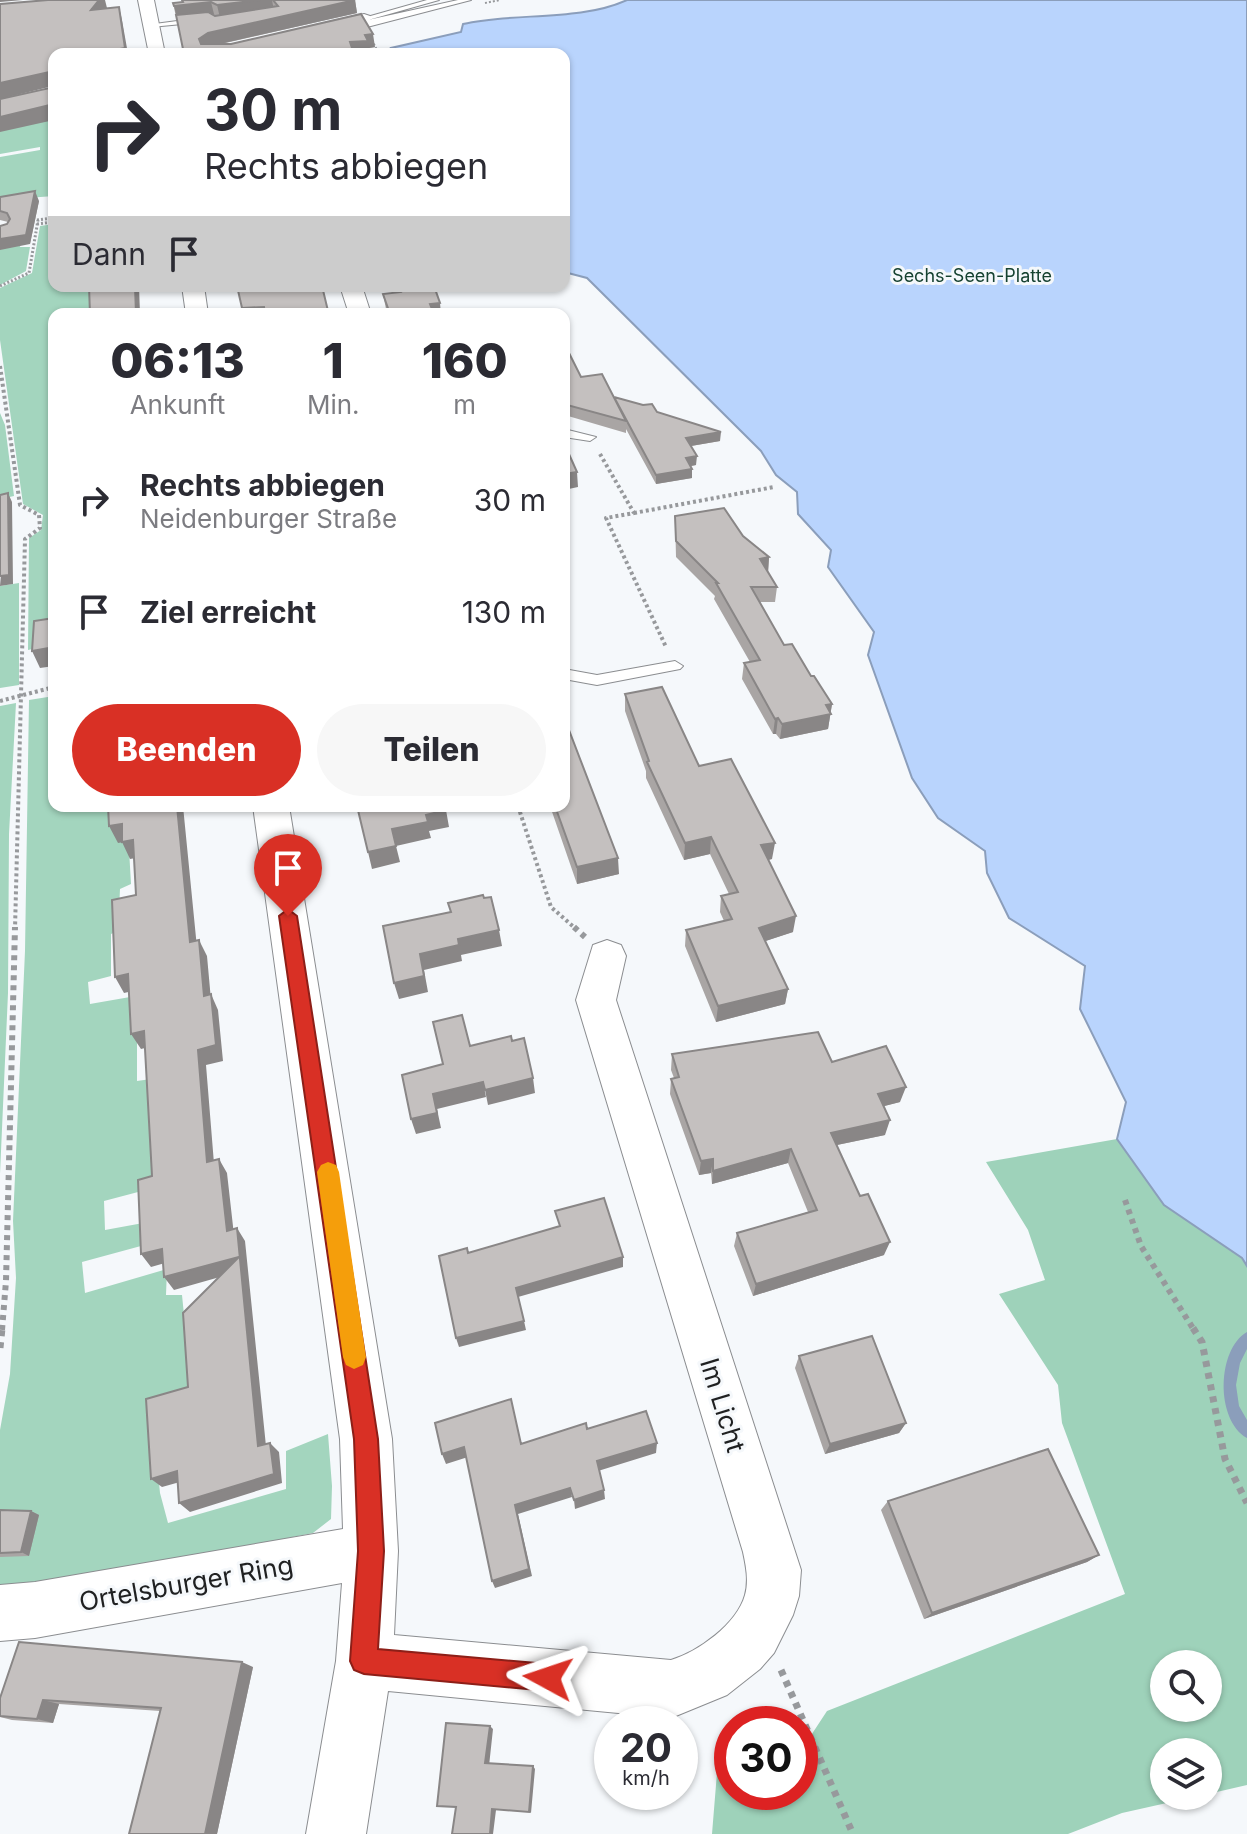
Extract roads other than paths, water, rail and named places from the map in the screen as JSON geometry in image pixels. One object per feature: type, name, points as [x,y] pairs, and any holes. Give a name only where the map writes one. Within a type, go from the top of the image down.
[{"type":"street","points":[[146,0],[156,48]]},
{"type":"street","points":[[241,48],[365,22]]},
{"type":"street","points":[[266,48],[365,22]]},
{"type":"street","points":[[272,812],[364,1424],[371,1551],[364,1661],[336,1834]]},
{"type":"street","name":"Im Licht","points":[[364,1661],[671,1689],[692,1684],[732,1658],[761,1622],[770,1601],[774,1576],[762,1527],[596,1000],[607,956]]},
{"type":"street","name":"Ortelsburger Ring","points":[[0,1613],[35,1610],[371,1551]]},
{"type":"lane","points":[[365,22],[435,0]]},
{"type":"lane","points":[[365,22],[467,0]]},
{"type":"lane","points":[[151,25],[214,19]]},
{"type":"lane","points":[[570,431],[590,437]]},
{"type":"lane","points":[[570,675],[597,680],[675,666]]},
{"type":"water","name":"Sechs-Seen-Platte","points":[[627,0],[1247,0],[1247,1266],[1242,1258],[1164,1205],[1117,1139],[1126,1102],[1080,1009],[1085,966],[1009,918],[987,873],[985,851],[938,818],[912,778],[868,655],[874,632],[828,567],[831,550],[798,514],[797,492],[776,475],[761,451],[587,278],[570,274],[570,48],[391,48],[461,32],[463,24],[483,20],[567,14],[608,7]]},
{"type":"waterway","points":[[1247,1338],[1234,1361],[1229,1385],[1233,1408],[1247,1431]]}]
